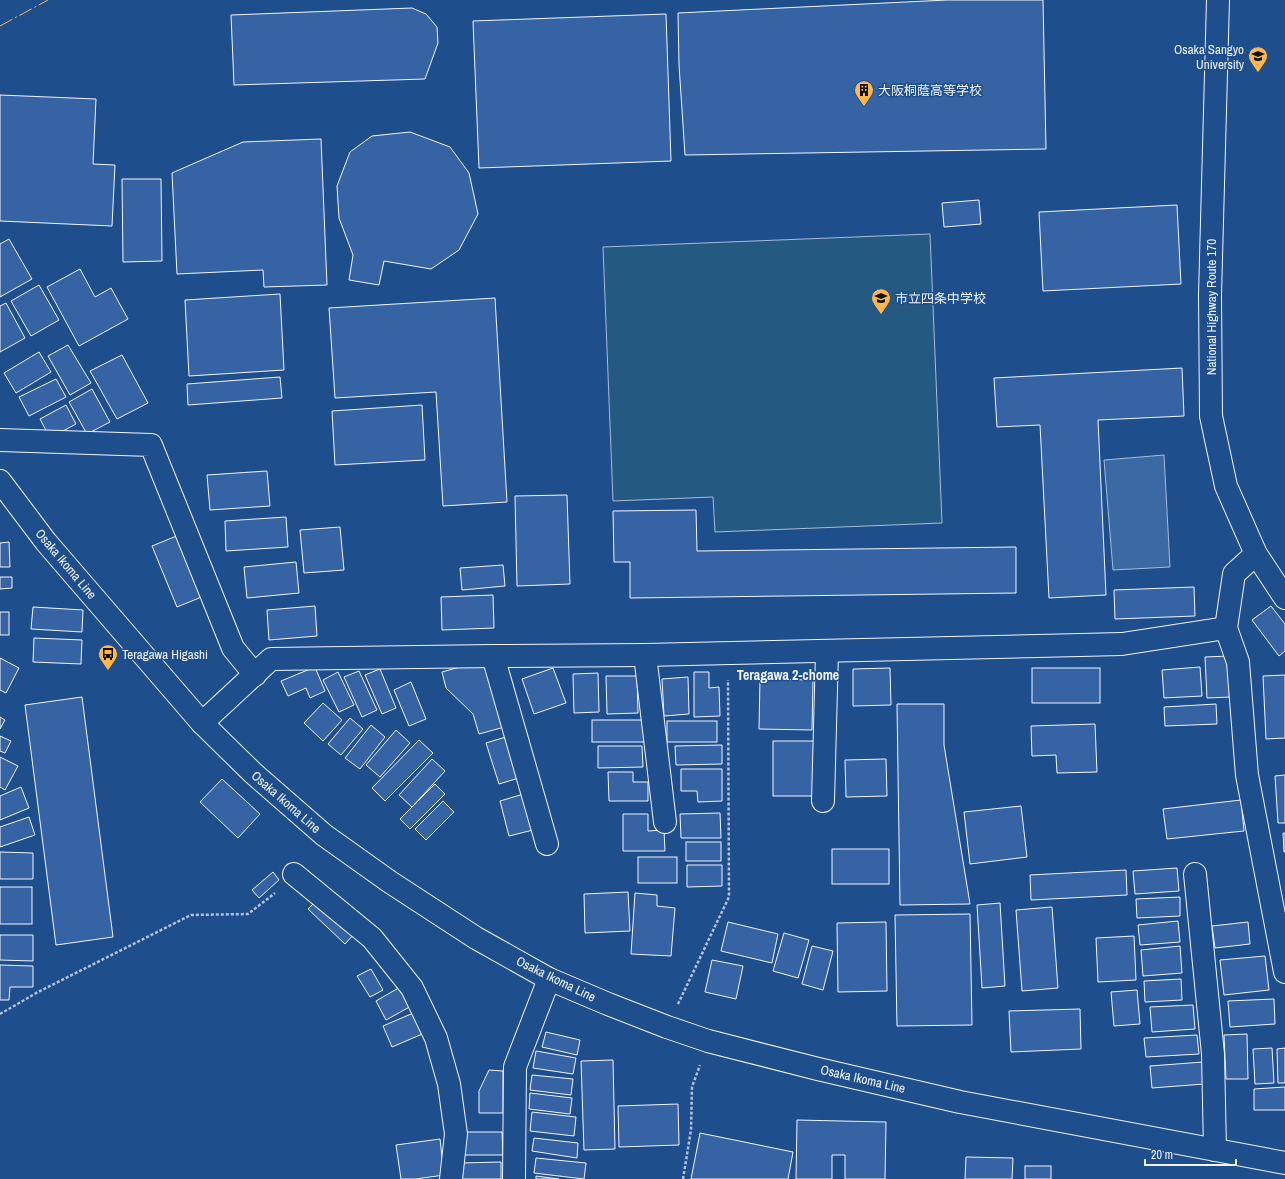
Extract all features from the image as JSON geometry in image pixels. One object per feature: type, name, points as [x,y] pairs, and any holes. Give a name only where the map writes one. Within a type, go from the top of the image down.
[{"type":"main road","name":"National Highway Route 170","points":[[1218,0],[1210,295],[1211,416],[1226,486],[1256,554],[1285,598]]},
{"type":"main road","points":[[0,440],[151,445],[233,648],[255,675]]},
{"type":"main road","name":"Osaka Ikoma Line","points":[[0,481],[46,542],[202,723],[253,773],[324,835],[390,882],[476,938],[549,979],[667,1028],[708,1041],[818,1069],[960,1102],[1285,1163]]},
{"type":"main road","points":[[1256,554],[1234,574],[1226,628],[1238,662],[1247,775],[1285,972]]},
{"type":"main road","points":[[202,723],[271,659],[493,656],[645,656],[728,652],[826,652],[1122,644],[1226,628]]},
{"type":"main road","points":[[823,800],[826,652]]},
{"type":"main road","points":[[493,656],[547,844]]},
{"type":"main road","points":[[645,656],[665,822]]},
{"type":"main road","points":[[294,874],[372,938],[412,988],[436,1038],[449,1084],[456,1134],[451,1179]]},
{"type":"main road","points":[[1194,874],[1213,1054],[1215,1150]]},
{"type":"main road","points":[[514,1179],[515,1067],[549,979]]},
{"type":"path","points":[[667,1028],[729,897],[728,652]]},
{"type":"path","points":[[0,1014],[38,992],[191,915],[248,914],[283,887],[294,874]]},
{"type":"path","points":[[683,1179],[691,1130],[692,1087],[708,1041]]},
{"type":"shaded area","points":[[930,234],[942,523],[715,532],[713,497],[613,501],[603,247]]},
{"type":"shaded area","points":[[1164,455],[1170,567],[1113,570],[1104,460]]},
{"type":"building","name":"大阪桐蔭高等学校","points":[[947,0],[1043,0],[1046,149],[685,155],[679,65],[678,13]]},
{"type":"building","points":[[412,8],[426,14],[437,27],[438,43],[425,79],[234,85],[231,15]]},
{"type":"building","points":[[666,14],[671,161],[479,168],[473,21]]},
{"type":"building","points":[[0,95],[96,99],[93,164],[115,165],[112,226],[0,221]]},
{"type":"building","points":[[410,132],[450,147],[469,173],[478,214],[459,250],[431,269],[384,261],[379,285],[349,280],[353,255],[339,218],[337,186],[350,152],[372,136]]},
{"type":"building","points":[[321,139],[327,285],[264,287],[263,270],[177,274],[172,173],[243,142]]},
{"type":"building","points":[[122,179],[161,179],[162,261],[123,262]]},
{"type":"building","points":[[979,200],[981,224],[944,227],[942,203]]},
{"type":"building","points":[[1177,205],[1181,284],[1043,291],[1039,212]]},
{"type":"building","points":[[9,239],[32,279],[0,297],[0,244]]},
{"type":"building","points":[[80,269],[95,297],[111,288],[128,319],[79,346],[47,287]]},
{"type":"building","points":[[39,285],[59,320],[31,336],[11,301]]},
{"type":"building","points":[[280,294],[284,370],[189,376],[185,300]]},
{"type":"building","points":[[495,298],[507,502],[443,506],[436,392],[335,398],[329,308]]},
{"type":"building","points":[[6,303],[25,338],[0,352],[0,306]]},
{"type":"building","points":[[68,345],[91,383],[70,395],[48,356]]},
{"type":"building","points":[[39,352],[51,372],[16,393],[4,373]]},
{"type":"building","points":[[122,355],[148,403],[117,419],[90,371]]},
{"type":"building","points":[[1182,368],[1184,416],[1098,420],[1106,595],[1049,598],[1040,425],[997,427],[994,378]]},
{"type":"building","points":[[280,377],[282,398],[188,405],[187,384]]},
{"type":"building","points":[[56,379],[66,397],[29,416],[19,397]]},
{"type":"building","points":[[92,389],[110,422],[87,434],[69,402]]},
{"type":"building","points":[[66,405],[76,424],[50,438],[40,419]]},
{"type":"building","points":[[422,405],[425,460],[335,465],[332,411]]},
{"type":"building","points":[[267,471],[270,506],[210,510],[207,475]]},
{"type":"building","points":[[567,495],[570,584],[517,586],[515,496]]},
{"type":"building","points":[[696,510],[697,551],[1016,547],[1016,593],[630,598],[630,562],[614,562],[613,511]]},
{"type":"building","points":[[286,517],[288,547],[226,551],[225,521]]},
{"type":"building","points":[[340,527],[344,570],[304,573],[300,530]]},
{"type":"building","points":[[179,535],[204,596],[177,607],[152,546]]},
{"type":"building","points":[[9,542],[10,567],[0,567],[0,543]]},
{"type":"building","points":[[296,562],[299,593],[247,598],[244,567]]},
{"type":"building","points":[[503,565],[505,586],[462,590],[460,568]]},
{"type":"building","points":[[0,577],[12,577],[12,588],[0,589]]},
{"type":"building","points":[[1194,587],[1195,616],[1115,619],[1114,590]]},
{"type":"building","points":[[493,595],[494,628],[442,630],[441,597]]},
{"type":"building","points":[[315,606],[317,636],[269,640],[267,610]]},
{"type":"building","points":[[1271,606],[1285,624],[1285,651],[1279,656],[1252,620]]},
{"type":"building","points":[[33,607],[83,610],[82,632],[31,629]]},
{"type":"building","points":[[0,612],[9,612],[9,635],[0,635]]},
{"type":"building","points":[[34,638],[82,640],[81,664],[33,662]]},
{"type":"building","points":[[1229,656],[1231,697],[1207,698],[1205,657]]},
{"type":"building","points":[[0,658],[19,668],[6,693],[0,690]]},
{"type":"building","points":[[488,659],[508,726],[479,734],[473,714],[446,688],[442,672]]},
{"type":"building","points":[[315,667],[325,691],[310,698],[306,688],[288,696],[281,681]]},
{"type":"building","points":[[1200,667],[1202,696],[1164,698],[1162,670]]},
{"type":"building","points":[[553,668],[566,703],[534,714],[522,679]]},
{"type":"building","points":[[890,668],[891,705],[853,706],[853,669]]},
{"type":"building","points":[[1032,668],[1100,668],[1100,703],[1032,703]]},
{"type":"building","points":[[380,669],[396,708],[382,714],[365,675]]},
{"type":"building","points":[[359,671],[377,710],[362,717],[344,677]]},
{"type":"building","points":[[338,672],[354,705],[339,712],[323,680]]},
{"type":"building","points":[[694,672],[709,672],[709,688],[719,687],[720,716],[694,717]]},
{"type":"building","points":[[598,673],[599,712],[574,713],[573,674]]},
{"type":"building","points":[[1285,675],[1285,738],[1266,739],[1263,676]]},
{"type":"building","points":[[606,676],[637,676],[638,713],[607,714]]},
{"type":"building","points":[[688,677],[689,714],[664,716],[662,679]]},
{"type":"building","points":[[760,679],[813,680],[812,730],[759,729]]},
{"type":"building","points":[[411,682],[426,719],[409,726],[394,690]]},
{"type":"building","points":[[82,697],[113,937],[56,945],[25,705]]},
{"type":"building","points":[[323,703],[342,720],[323,741],[304,723]]},
{"type":"building","points":[[897,704],[944,704],[944,745],[970,904],[900,905]]},
{"type":"building","points":[[1216,704],[1217,724],[1165,726],[1164,707]]},
{"type":"building","points":[[0,717],[5,720],[0,729]]},
{"type":"building","points":[[350,718],[363,729],[341,755],[328,744]]},
{"type":"building","points":[[592,720],[645,720],[645,742],[592,742]]},
{"type":"building","points":[[667,721],[717,721],[717,742],[667,742]]},
{"type":"building","points":[[1095,724],[1097,772],[1057,773],[1056,755],[1032,756],[1031,726]]},
{"type":"building","points":[[371,725],[385,737],[360,769],[345,758]]},
{"type":"building","points":[[396,730],[410,743],[380,777],[366,765]]},
{"type":"building","points":[[0,736],[11,741],[5,753],[0,751]]},
{"type":"building","points":[[509,736],[522,777],[499,784],[486,743]]},
{"type":"building","points":[[419,740],[433,753],[385,801],[372,788]]},
{"type":"building","points":[[773,741],[814,741],[814,796],[773,796]]},
{"type":"building","points":[[722,745],[722,764],[676,765],[675,746]]},
{"type":"building","points":[[598,746],[642,746],[643,767],[598,768]]},
{"type":"building","points":[[0,757],[18,766],[5,790],[0,787]]},
{"type":"building","points":[[432,759],[445,771],[412,807],[399,795]]},
{"type":"building","points":[[886,759],[887,796],[846,797],[845,760]]},
{"type":"building","points":[[681,769],[722,769],[722,801],[698,802],[697,791],[681,791]]},
{"type":"building","points":[[608,772],[633,772],[633,782],[648,782],[648,801],[609,801]]},
{"type":"building","points":[[1285,775],[1285,823],[1278,823],[1275,776]]},
{"type":"building","points":[[222,779],[260,814],[238,838],[200,802]]},
{"type":"building","points":[[435,784],[445,794],[410,829],[400,819]]},
{"type":"building","points":[[21,787],[29,808],[0,820],[0,796]]},
{"type":"building","points":[[527,793],[537,829],[509,836],[500,801]]},
{"type":"building","points":[[1241,800],[1244,831],[1167,839],[1163,809]]},
{"type":"building","points":[[443,801],[454,812],[426,840],[415,829]]},
{"type":"building","points":[[1021,806],[1027,857],[970,864],[964,812]]},
{"type":"building","points":[[720,813],[721,838],[681,838],[680,814]]},
{"type":"building","points":[[623,814],[648,814],[648,831],[664,830],[665,851],[623,851]]},
{"type":"building","points":[[29,817],[35,835],[0,847],[0,827]]},
{"type":"building","points":[[1283,833],[1285,833],[1285,852],[1284,852]]},
{"type":"building","points":[[686,842],[721,842],[721,861],[686,861]]},
{"type":"building","points":[[832,849],[889,849],[889,884],[832,884]]},
{"type":"building","points":[[0,852],[33,853],[33,879],[0,879]]},
{"type":"building","points":[[638,857],[677,857],[677,883],[638,883]]},
{"type":"building","points":[[687,865],[722,865],[722,886],[687,887]]},
{"type":"building","points":[[1177,868],[1179,891],[1135,894],[1133,871]]},
{"type":"building","points":[[1126,870],[1127,895],[1031,900],[1030,875]]},
{"type":"building","points":[[273,872],[279,880],[259,898],[252,890]]},
{"type":"building","points":[[0,887],[32,887],[32,924],[0,924]]},
{"type":"building","points":[[628,892],[630,931],[585,933],[584,894]]},
{"type":"building","points":[[635,893],[657,895],[657,906],[675,908],[671,956],[631,954]]},
{"type":"building","points":[[1180,897],[1180,916],[1137,918],[1136,899]]},
{"type":"building","points":[[319,898],[355,933],[345,944],[308,909]]},
{"type":"building","points":[[1000,903],[1005,986],[982,988],[977,905]]},
{"type":"building","points":[[1052,907],[1058,988],[1022,991],[1016,910]]},
{"type":"building","points":[[970,914],[972,1025],[897,1026],[895,915]]},
{"type":"building","points":[[1178,921],[1180,942],[1140,945],[1138,925]]},
{"type":"building","points":[[728,922],[778,934],[772,963],[721,951]]},
{"type":"building","points":[[886,922],[887,991],[838,992],[837,923]]},
{"type":"building","points":[[1248,922],[1250,944],[1215,948],[1212,926]]},
{"type":"building","points":[[784,933],[809,940],[798,978],[773,971]]},
{"type":"building","points":[[0,935],[33,935],[33,961],[0,960]]},
{"type":"building","points":[[1134,936],[1136,980],[1098,982],[1096,938]]},
{"type":"building","points":[[812,946],[833,951],[823,990],[802,984]]},
{"type":"building","points":[[1180,946],[1182,973],[1143,976],[1141,950]]},
{"type":"building","points":[[1265,956],[1269,990],[1224,995],[1220,960]]},
{"type":"building","points":[[712,960],[743,966],[736,999],[705,992]]},
{"type":"building","points":[[0,965],[33,966],[33,987],[10,987],[9,1000],[0,1000]]},
{"type":"building","points":[[371,969],[383,990],[370,997],[357,976]]},
{"type":"building","points":[[1181,979],[1182,1000],[1145,1002],[1144,981]]},
{"type":"building","points":[[402,986],[413,1005],[386,1020],[376,1001]]},
{"type":"building","points":[[1137,990],[1140,1024],[1114,1026],[1111,992]]},
{"type":"building","points":[[1274,999],[1275,1024],[1230,1027],[1228,1001]]},
{"type":"building","points":[[1193,1005],[1195,1029],[1152,1032],[1150,1007]]},
{"type":"building","points":[[1080,1009],[1081,1049],[1011,1052],[1009,1011]]},
{"type":"building","points":[[418,1011],[427,1032],[392,1047],[383,1026]]},
{"type":"building","points":[[546,1032],[580,1040],[577,1055],[542,1047]]},
{"type":"building","points":[[1247,1034],[1248,1079],[1226,1079],[1224,1035]]},
{"type":"building","points":[[1197,1035],[1199,1054],[1146,1057],[1144,1038]]},
{"type":"building","points":[[1272,1048],[1274,1083],[1255,1084],[1253,1049]]},
{"type":"building","points":[[1285,1048],[1285,1083],[1278,1083],[1277,1049]]},
{"type":"building","points":[[536,1051],[576,1058],[573,1074],[533,1068]]},
{"type":"building","points":[[613,1060],[615,1149],[584,1150],[581,1061]]},
{"type":"building","points":[[1203,1062],[1204,1084],[1152,1088],[1150,1066]]},
{"type":"building","points":[[489,1070],[503,1071],[503,1113],[479,1113],[479,1091]]},
{"type":"building","points":[[532,1075],[573,1079],[571,1095],[530,1090]]},
{"type":"building","points":[[1285,1087],[1285,1110],[1254,1110],[1254,1089]]},
{"type":"building","points":[[530,1093],[572,1098],[570,1114],[529,1109]]},
{"type":"building","points":[[678,1104],[679,1145],[619,1147],[618,1106]]},
{"type":"building","points":[[532,1112],[576,1117],[574,1136],[530,1131]]},
{"type":"building","points":[[797,1120],[886,1122],[885,1179],[845,1179],[845,1155],[832,1155],[832,1179],[796,1179]]},
{"type":"building","points":[[463,1132],[502,1132],[503,1155],[464,1155]]},
{"type":"building","points":[[700,1133],[793,1152],[788,1179],[691,1179]]},
{"type":"building","points":[[534,1138],[578,1143],[577,1158],[532,1151]]},
{"type":"building","points":[[440,1139],[444,1175],[416,1179],[401,1179],[396,1145]]},
{"type":"building","points":[[966,1157],[1013,1158],[1012,1179],[965,1179]]},
{"type":"building","points":[[536,1158],[586,1163],[584,1179],[534,1173]]},
{"type":"building","points":[[501,1162],[501,1179],[461,1179],[461,1163]]},
{"type":"building","points":[[1025,1166],[1051,1166],[1051,1179],[1025,1179]]},
{"type":"building","points":[[536,1176],[559,1179],[536,1179]]},
{"type":"power","points":[[0,26],[48,0]]},
{"type":"place","name":"Osaka Sangyo University","points":[[1258,73]]},
{"type":"place","name":"大阪桐蔭高等学校","points":[[864,107]]},
{"type":"place","name":"市立四条中学校","points":[[881,315]]},
{"type":"place","name":"Teragawa Higashi","points":[[108,671]]},
{"type":"district","name":"Teragawa 2-chome","points":[[788,675]]}]
